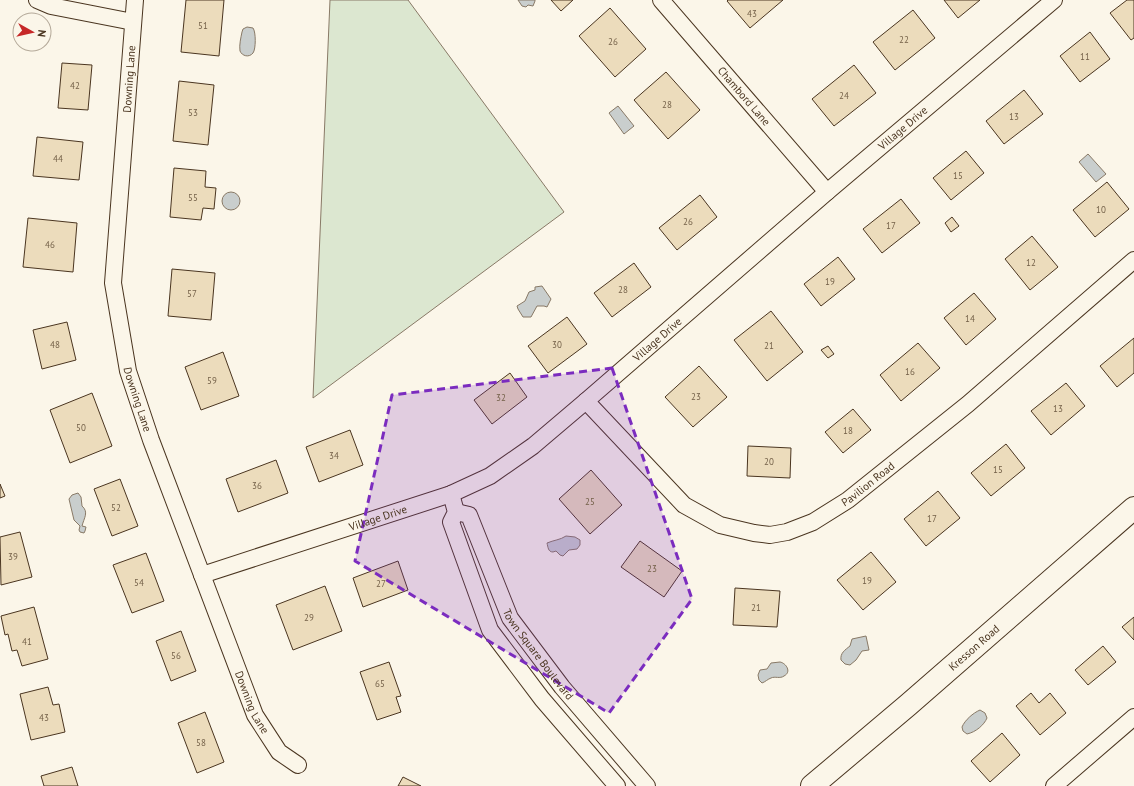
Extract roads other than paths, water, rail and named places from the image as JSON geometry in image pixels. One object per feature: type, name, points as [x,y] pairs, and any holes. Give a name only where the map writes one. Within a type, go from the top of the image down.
[{"type":"main road","name":"Kresson Road","points":[[812,786],[908,705],[1134,508]]},
{"type":"street","points":[[37,0],[51,6],[133,22]]},
{"type":"street","name":"Downing Lane","points":[[135,0],[113,283],[128,371],[151,440],[254,715],[279,752],[298,766]]},
{"type":"street","name":"Village Drive","points":[[202,575],[451,494],[490,476],[533,446],[827,192],[1054,0]]},
{"type":"street","name":"Chambord Lane","points":[[664,1],[827,192]]},
{"type":"street","name":"Pavilion Road","points":[[586,401],[684,505],[720,525],[754,534],[770,535],[787,532],[813,522],[848,500],[968,404],[1134,260]]},
{"type":"street","points":[[451,494],[456,512],[451,522],[490,630],[542,699],[617,786]]},
{"type":"street","name":"Town Square Boulevard","points":[[456,512],[469,515],[510,618],[562,687],[647,786]]},
{"type":"street","points":[[1054,786],[1134,718]]}]
